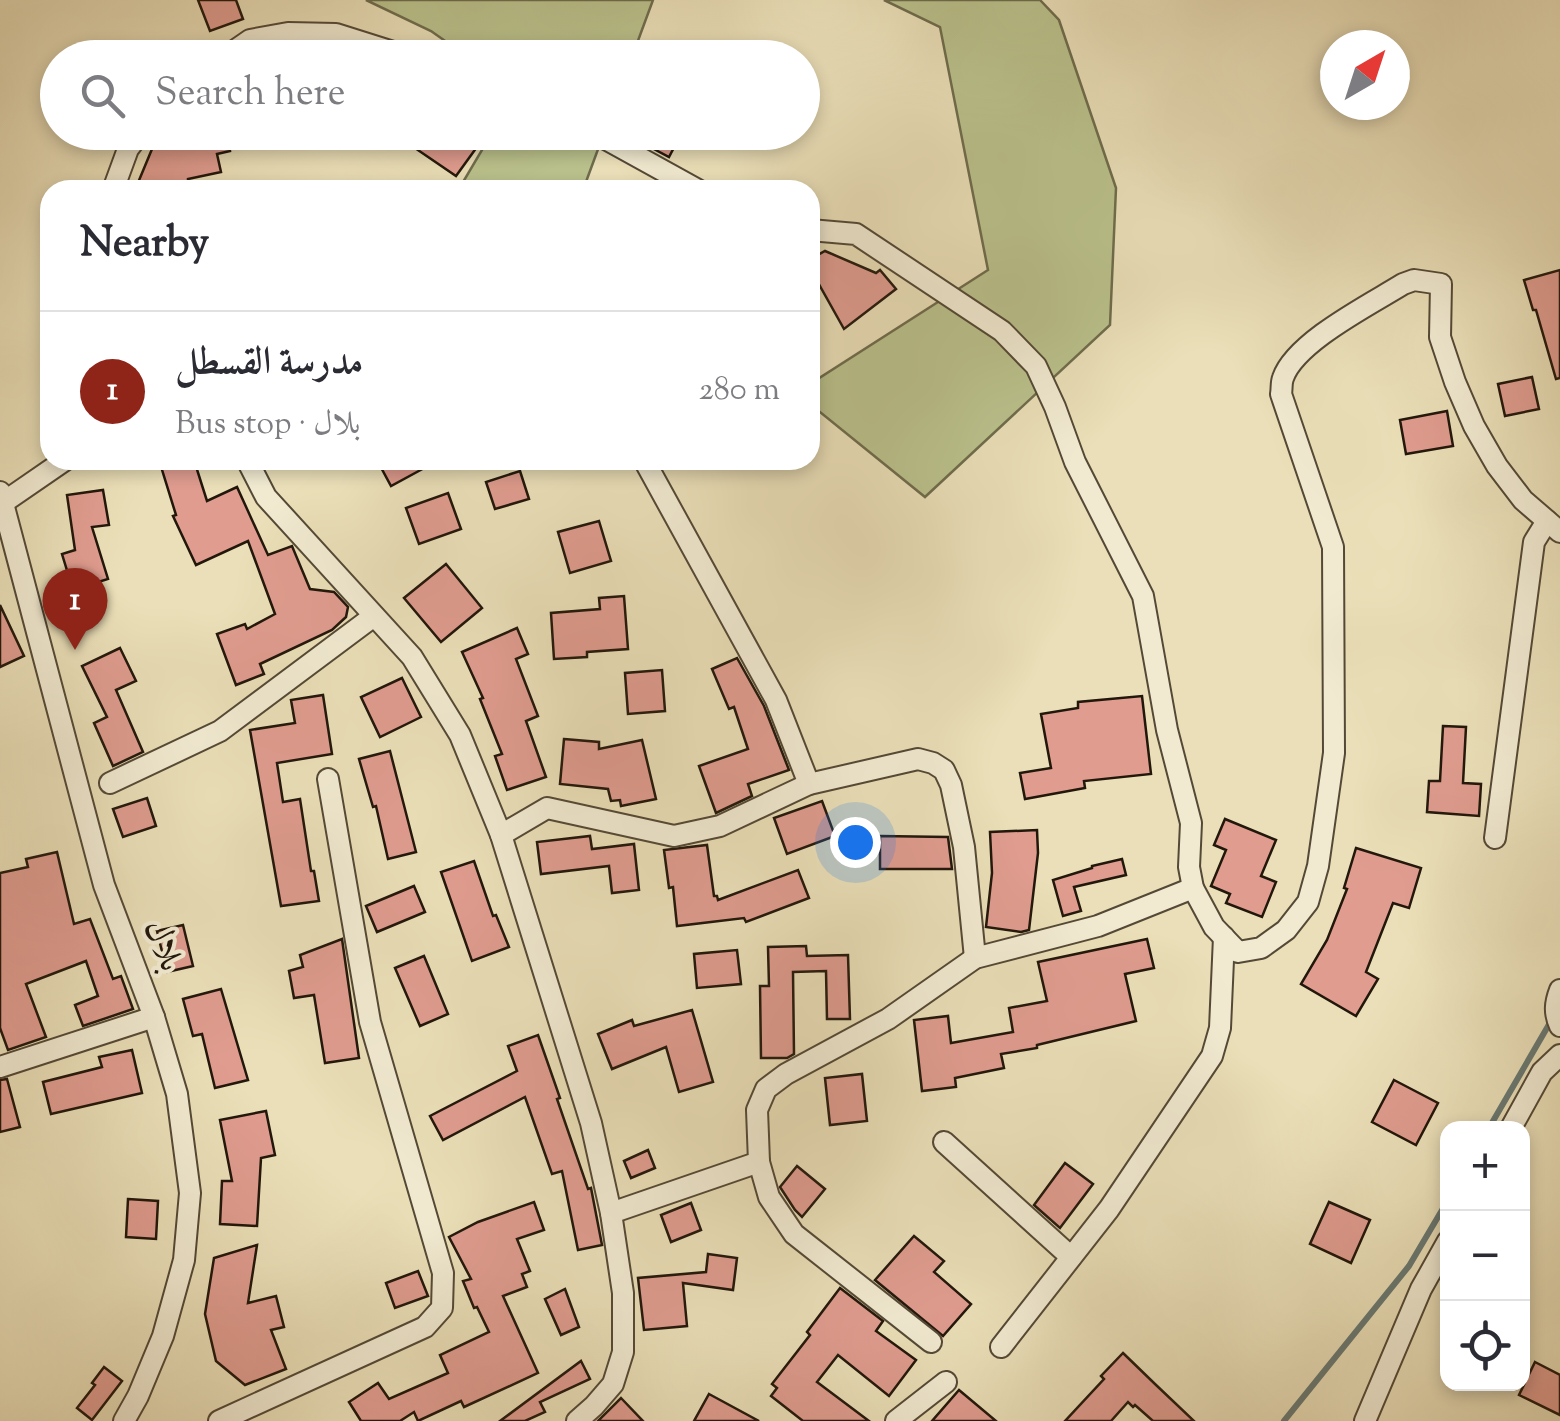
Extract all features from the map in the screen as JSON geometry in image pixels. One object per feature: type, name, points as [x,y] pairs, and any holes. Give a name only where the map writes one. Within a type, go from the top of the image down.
[{"type":"street","points":[[250,40],[288,33],[336,34],[355,40]]},
{"type":"street","points":[[116,180],[128,150]]},
{"type":"street","points":[[626,150],[680,180]]},
{"type":"street","points":[[820,231],[856,234],[1002,332],[1036,366],[1075,462],[1143,596],[1167,730],[1191,823],[1189,867],[1193,888],[1214,927],[1238,952],[1261,948],[1286,930],[1308,902],[1318,866],[1334,753],[1333,548],[1282,394],[1283,377],[1306,345],[1403,284],[1414,280],[1441,284],[1440,337],[1474,426],[1496,466],[1524,500],[1554,527],[1534,542],[1495,838]]},
{"type":"street","points":[[2,497],[48,470]]},
{"type":"street","points":[[252,470],[266,498],[412,657],[460,735],[501,834],[591,1123],[611,1213],[623,1293],[622,1352],[613,1384],[577,1421]]},
{"type":"street","points":[[650,470],[776,700],[809,784]]},
{"type":"street","name":"بلال","points":[[2,497],[104,885],[154,1018],[177,1094],[190,1194],[184,1260],[163,1336],[124,1421]]},
{"type":"street","points":[[110,783],[220,731],[374,616]]},
{"type":"street","points":[[501,834],[546,808],[674,836],[720,826],[809,784],[918,759],[944,770],[951,785],[964,846],[974,958]]},
{"type":"street","points":[[219,1421],[425,1327],[442,1308],[443,1273],[370,1022],[328,778]]},
{"type":"street","points":[[931,1342],[794,1234],[769,1197],[759,1162],[757,1110],[766,1088],[888,1019],[974,958],[1098,926],[1193,888]]},
{"type":"street","points":[[1001,1347],[1110,1209],[1212,1056],[1220,1028],[1224,937]]},
{"type":"street","points":[[1560,990],[1556,1001],[1560,1026]]},
{"type":"street","points":[[0,1067],[154,1018]]},
{"type":"street","points":[[1515,1121],[1542,1072],[1560,1055]]},
{"type":"street","points":[[944,1142],[1071,1258]]},
{"type":"street","points":[[611,1213],[759,1162]]},
{"type":"street","points":[[1365,1421],[1421,1289],[1440,1255]]},
{"type":"street","points":[[896,1421],[946,1382]]},
{"type":"green space","points":[[366,0],[653,0],[638,40],[444,40]]},
{"type":"green space","points":[[884,0],[1040,0],[1059,20],[1116,188],[1110,325],[925,497],[820,412],[820,378],[988,270],[940,27]]},
{"type":"green space","points":[[482,150],[598,150],[587,180],[464,180]]},
{"type":"building","points":[[198,0],[236,0],[243,19],[210,31]]},
{"type":"building","points":[[152,150],[230,150],[217,154],[221,172],[188,180],[139,180]]},
{"type":"building","points":[[418,150],[475,150],[456,176]]},
{"type":"building","points":[[825,251],[876,273],[880,270],[896,289],[844,329],[820,286],[820,254]]},
{"type":"building","points":[[1560,270],[1560,378],[1556,379],[1524,280]]},
{"type":"building","points":[[1532,377],[1539,409],[1505,416],[1498,384]]},
{"type":"building","points":[[1447,411],[1453,446],[1406,454],[1400,420]]},
{"type":"building","points":[[162,470],[197,470],[207,501],[237,487],[268,555],[292,546],[310,589],[334,592],[348,607],[346,617],[332,630],[260,664],[264,674],[236,685],[217,634],[245,624],[247,629],[275,614],[248,541],[196,565],[173,516],[176,515]]},
{"type":"building","points":[[382,470],[421,470],[391,486]]},
{"type":"building","points":[[520,471],[529,499],[495,509],[486,482]]},
{"type":"building","points":[[103,490],[109,525],[92,527],[108,579],[73,590],[62,554],[75,550],[67,495]]},
{"type":"building","points":[[448,493],[461,529],[419,544],[406,508]]},
{"type":"building","points":[[599,521],[611,561],[570,573],[558,532]]},
{"type":"building","points":[[446,564],[482,608],[441,642],[404,598]]},
{"type":"building","points":[[624,596],[628,649],[554,659],[551,613],[600,609],[599,598]]},
{"type":"building","points":[[0,605],[24,656],[0,667]]},
{"type":"building","points":[[517,628],[528,654],[516,659],[538,716],[526,721],[546,777],[507,790],[495,756],[502,754],[462,652]]},
{"type":"building","points":[[120,648],[136,681],[116,690],[143,752],[113,766],[94,723],[107,717],[82,666]]},
{"type":"building","points":[[737,658],[764,706],[789,770],[748,784],[752,796],[716,813],[699,766],[748,749],[734,707],[729,709],[712,669]]},
{"type":"building","points":[[662,670],[665,711],[628,714],[625,673]]},
{"type":"building","points":[[402,678],[421,717],[380,737],[361,697]]},
{"type":"building","points":[[323,695],[332,754],[277,763],[283,802],[300,799],[319,901],[281,906],[250,730],[295,723],[291,700]]},
{"type":"building","points":[[1142,696],[1151,774],[1084,781],[1085,788],[1025,799],[1020,773],[1051,768],[1041,714],[1078,708],[1078,702]]},
{"type":"building","points":[[1443,726],[1466,727],[1463,783],[1481,784],[1479,816],[1427,812],[1429,781],[1440,781]]},
{"type":"building","points":[[564,739],[599,742],[599,749],[642,740],[656,799],[621,806],[620,800],[611,801],[608,789],[560,784]]},
{"type":"building","points":[[390,751],[416,852],[388,859],[376,806],[373,807],[359,759]]},
{"type":"building","points":[[147,798],[156,826],[123,837],[113,809]]},
{"type":"building","points":[[822,801],[835,836],[787,854],[774,818]]},
{"type":"building","points":[[1225,819],[1276,840],[1261,876],[1276,882],[1262,917],[1226,903],[1230,894],[1211,886],[1226,850],[1214,845]]},
{"type":"building","points":[[1037,830],[1029,930],[986,927],[992,873],[990,832]]},
{"type":"building","points":[[590,836],[592,849],[634,844],[639,890],[612,893],[609,866],[541,874],[537,842]]},
{"type":"building","points":[[880,836],[948,837],[952,869],[880,869]]},
{"type":"building","points":[[707,845],[714,896],[718,900],[798,870],[809,898],[746,922],[744,918],[677,926],[664,850]]},
{"type":"building","points":[[1356,848],[1421,868],[1409,908],[1393,903],[1366,972],[1378,979],[1356,1016],[1301,984],[1327,940],[1347,889],[1344,888]]},
{"type":"building","points":[[57,852],[74,924],[90,919],[113,979],[121,976],[133,1009],[83,1026],[75,1005],[98,996],[86,961],[26,984],[46,1037],[8,1050],[0,1028],[0,873],[28,867],[26,859]]},
{"type":"building","points":[[1122,859],[1126,875],[1074,887],[1081,911],[1063,916],[1053,880]]},
{"type":"building","points":[[474,861],[493,916],[496,915],[509,947],[472,961],[441,872]]},
{"type":"building","points":[[414,886],[425,912],[377,932],[366,906]]},
{"type":"building","points":[[183,925],[193,966],[167,972],[157,931]]},
{"type":"building","points":[[342,939],[359,1058],[325,1063],[314,995],[294,998],[289,971],[303,967],[300,955]]},
{"type":"building","points":[[1147,939],[1154,968],[1125,974],[1136,1021],[1001,1054],[1004,1068],[955,1078],[956,1087],[922,1091],[914,1020],[948,1016],[951,1043],[1013,1032],[1009,1008],[1047,1001],[1038,962]]},
{"type":"building","points":[[806,946],[807,956],[848,955],[850,1019],[827,1019],[826,971],[793,972],[794,1054],[787,1058],[761,1058],[760,986],[769,986],[768,947]]},
{"type":"building","points":[[737,950],[741,984],[697,988],[694,954]]},
{"type":"building","points":[[424,956],[448,1014],[420,1026],[395,968]]},
{"type":"building","points":[[221,989],[248,1080],[215,1088],[202,1034],[193,1036],[183,999]]},
{"type":"building","points":[[692,1010],[713,1082],[679,1092],[666,1047],[612,1069],[598,1034],[632,1020],[634,1026]]},
{"type":"building","points":[[538,1035],[588,1189],[591,1188],[602,1245],[578,1250],[562,1171],[552,1174],[525,1097],[443,1140],[430,1116],[517,1071],[508,1046]]},
{"type":"building","points":[[132,1050],[142,1093],[51,1114],[43,1082],[102,1067],[99,1057]]},
{"type":"building","points":[[862,1074],[867,1121],[830,1125],[825,1078]]},
{"type":"building","points":[[7,1079],[20,1127],[0,1132],[0,1080]]},
{"type":"building","points":[[1394,1080],[1438,1103],[1416,1145],[1372,1122]]},
{"type":"building","points":[[266,1111],[275,1155],[261,1158],[257,1226],[220,1224],[222,1181],[232,1181],[220,1120]]},
{"type":"building","points":[[648,1150],[655,1168],[631,1178],[624,1161]]},
{"type":"building","points":[[1065,1163],[1093,1184],[1060,1228],[1034,1205]]},
{"type":"building","points":[[797,1166],[825,1189],[802,1217],[780,1187]]},
{"type":"building","points":[[128,1199],[158,1201],[156,1239],[126,1237]]},
{"type":"building","points":[[534,1202],[544,1230],[517,1239],[530,1271],[522,1274],[527,1287],[503,1296],[538,1373],[464,1407],[461,1401],[418,1421],[414,1412],[400,1421],[361,1421],[349,1402],[378,1383],[389,1399],[448,1373],[440,1355],[489,1332],[477,1307],[474,1308],[463,1281],[471,1279],[449,1237]]},
{"type":"building","points":[[1329,1202],[1370,1220],[1351,1263],[1310,1244]]},
{"type":"building","points":[[691,1203],[701,1230],[671,1242],[661,1215]]},
{"type":"building","points":[[914,1236],[944,1261],[934,1272],[971,1304],[943,1336],[875,1280]]},
{"type":"building","points":[[257,1245],[248,1303],[276,1296],[284,1327],[271,1330],[286,1369],[245,1385],[216,1361],[205,1314],[214,1258]]},
{"type":"building","points":[[708,1254],[737,1258],[733,1290],[683,1283],[687,1326],[644,1330],[638,1278],[706,1272]]},
{"type":"building","points":[[418,1271],[428,1296],[395,1308],[386,1283]]},
{"type":"building","points":[[840,1288],[883,1321],[876,1331],[916,1360],[889,1396],[838,1355],[817,1382],[869,1421],[803,1421],[771,1396],[777,1388],[772,1384]]},
{"type":"building","points":[[565,1289],[579,1327],[561,1335],[545,1299]]},
{"type":"building","points":[[1123,1353],[1194,1421],[1153,1421],[1128,1402],[1111,1421],[1065,1421]]},
{"type":"building","points":[[581,1361],[590,1379],[540,1402],[545,1412],[525,1421],[500,1421]]},
{"type":"building","points":[[1535,1362],[1560,1375],[1560,1415],[1519,1395],[1521,1391],[1530,1391],[1530,1372]]},
{"type":"building","points":[[104,1367],[122,1381],[92,1420],[77,1408]]},
{"type":"building","points":[[959,1390],[996,1421],[932,1421]]},
{"type":"building","points":[[709,1394],[759,1421],[694,1421]]},
{"type":"building","points":[[621,1398],[643,1421],[598,1421]]},
{"type":"waterway","points":[[1493,1121],[1551,1021]]},
{"type":"waterway","points":[[1284,1421],[1409,1266],[1442,1211]]},
{"type":"place","name":"مدرسة القسطل","points":[[75,650]]}]
